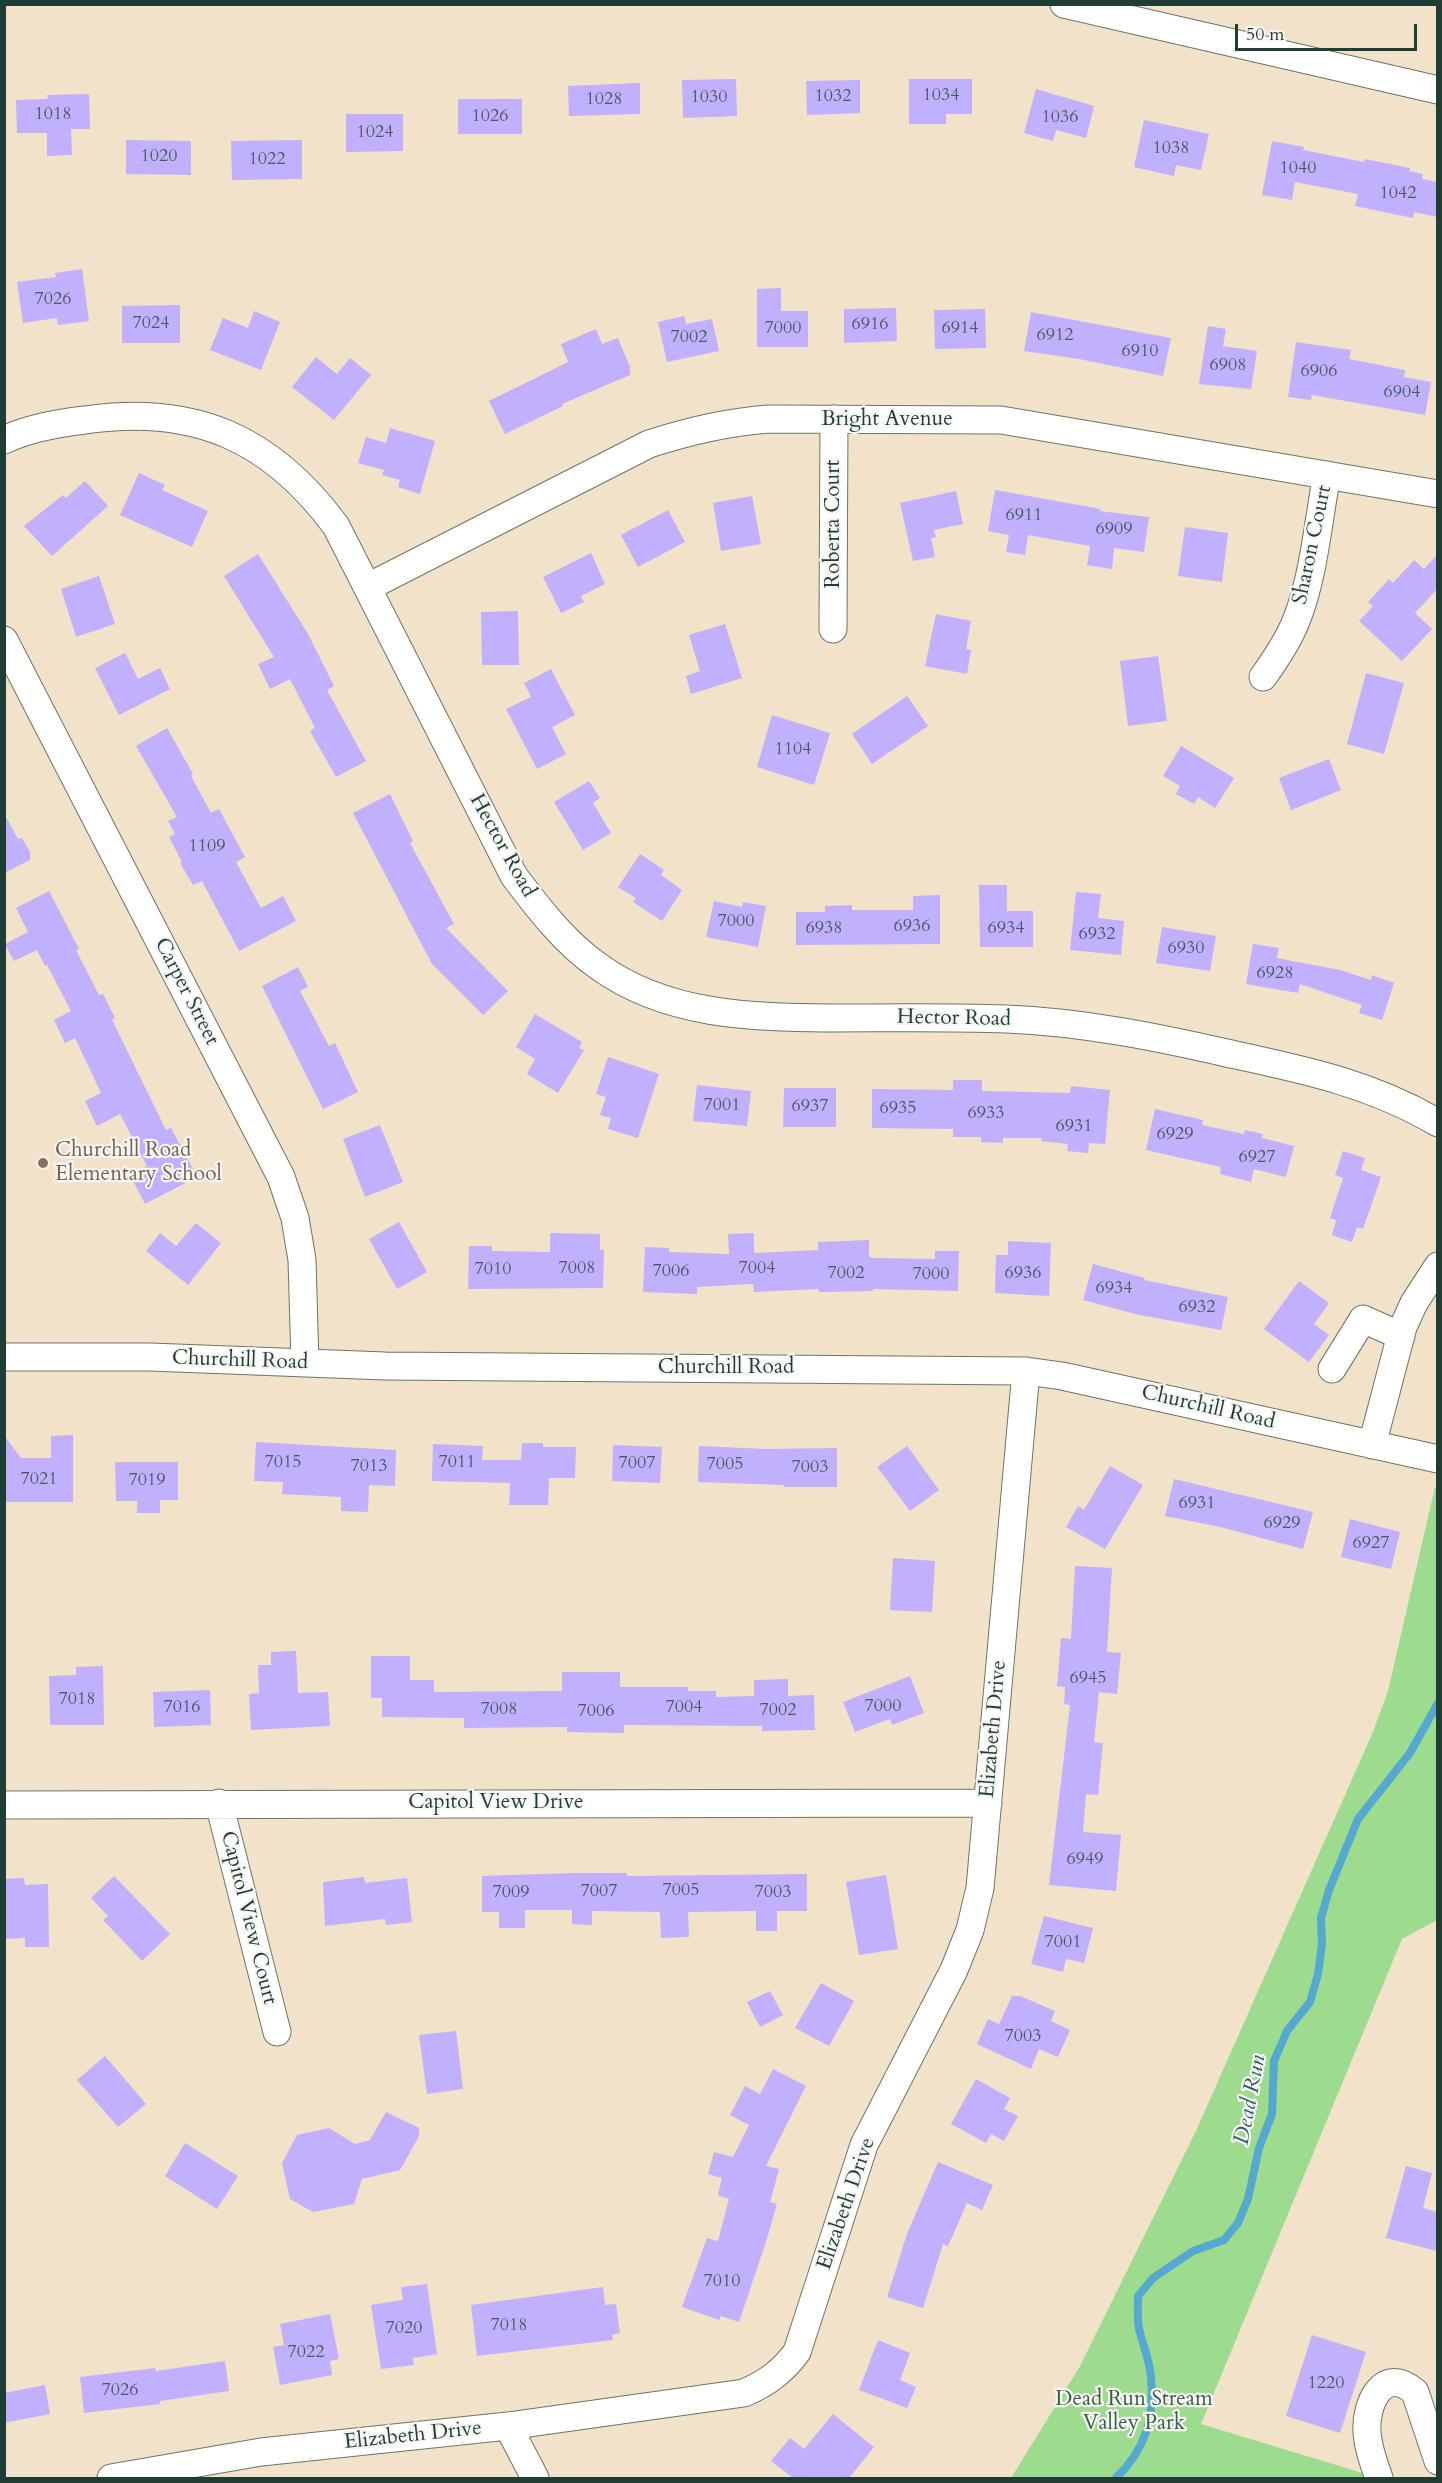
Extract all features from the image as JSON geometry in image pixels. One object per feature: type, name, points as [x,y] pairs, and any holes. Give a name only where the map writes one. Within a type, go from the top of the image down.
[{"type":"street","points":[[1064,4],[1150,14],[1437,90]]},
{"type":"street","name":"Hector Road","points":[[4,440],[55,424],[105,417],[149,417],[197,423],[224,432],[256,448],[290,472],[315,497],[336,526],[514,876],[541,913],[568,942],[599,967],[638,989],[679,1004],[721,1014],[765,1018],[1006,1019],[1085,1025],[1155,1037],[1343,1080],[1389,1097],[1437,1123]]},
{"type":"street","name":"Bright Avenue","points":[[368,587],[649,444],[691,430],[730,422],[768,419],[1001,420],[1437,494]]},
{"type":"street","name":"Roberta Court","points":[[833,628],[834,419]]},
{"type":"street","name":"Sharon Court","points":[[1263,676],[1282,650],[1297,620],[1306,588],[1327,475]]},
{"type":"street","name":"Carper Street","points":[[4,640],[281,1177],[295,1218],[302,1260],[305,1363]]},
{"type":"street","points":[[1372,1445],[1401,1336],[1414,1303],[1437,1266]]},
{"type":"street","points":[[1332,1368],[1363,1319],[1401,1336]]},
{"type":"street","name":"Churchill Road","points":[[4,1357],[150,1358],[385,1366],[1026,1371],[1062,1376],[1437,1459]]},
{"type":"street","name":"Elizabeth Drive","points":[[111,2478],[261,2452],[508,2426],[744,2393],[765,2385],[783,2370],[797,2352],[864,2145],[954,1970],[970,1930],[980,1888],[1026,1371]]},
{"type":"street","name":"Capitol View Court","points":[[219,1803],[277,2032]]},
{"type":"street","name":"Capitol View Drive","points":[[4,1805],[988,1803]]},
{"type":"street","points":[[1379,2478],[1372,2460],[1367,2432],[1369,2412],[1377,2392],[1385,2384],[1396,2382],[1406,2385],[1414,2392],[1437,2461]]},
{"type":"street","points":[[508,2426],[535,2478]]},
{"type":"green space","name":"Dead Run Stream Valley Park","points":[[1435,1487],[1437,1488],[1437,1920],[1402,1939],[1201,2424],[1379,2478],[1011,2478],[1079,2368],[1196,2131],[1373,1732],[1388,1691]]},
{"type":"building","points":[[736,79],[737,116],[683,118],[682,80]]},
{"type":"building","points":[[909,79],[972,79],[972,114],[946,114],[946,124],[909,124]]},
{"type":"building","points":[[860,80],[860,113],[807,115],[806,81]]},
{"type":"building","points":[[640,83],[640,114],[569,116],[568,86]]},
{"type":"building","points":[[1036,89],[1094,106],[1086,138],[1056,130],[1053,141],[1024,133]]},
{"type":"building","points":[[89,94],[90,129],[71,129],[72,155],[47,156],[47,133],[17,133],[16,100],[48,99],[47,95]]},
{"type":"building","points":[[458,99],[522,99],[522,134],[458,134]]},
{"type":"building","points":[[346,114],[403,114],[403,151],[346,152]]},
{"type":"building","points":[[1144,120],[1209,134],[1201,170],[1176,165],[1174,176],[1134,167]]},
{"type":"building","points":[[126,140],[191,141],[191,175],[126,174]]},
{"type":"building","points":[[302,140],[302,179],[232,180],[231,141]]},
{"type":"building","points":[[1272,141],[1304,147],[1303,150],[1364,162],[1365,159],[1410,168],[1409,171],[1423,174],[1422,179],[1437,182],[1437,217],[1414,212],[1413,218],[1355,206],[1358,194],[1295,182],[1292,200],[1262,195]]},
{"type":"building","points":[[82,269],[89,321],[58,325],[57,318],[23,323],[17,282],[56,277],[55,273]]},
{"type":"building","points":[[781,288],[781,311],[808,311],[808,347],[757,347],[757,289]]},
{"type":"building","points":[[180,305],[180,343],[122,343],[122,306]]},
{"type":"building","points":[[896,308],[897,341],[844,343],[844,309]]},
{"type":"building","points":[[985,309],[986,348],[935,349],[934,310]]},
{"type":"building","points":[[254,311],[280,322],[261,370],[210,350],[223,318],[248,328]]},
{"type":"building","points":[[1031,312],[1171,338],[1163,376],[1079,359],[1024,351]]},
{"type":"building","points":[[684,316],[686,324],[712,319],[719,351],[667,362],[658,322]]},
{"type":"building","points":[[1208,326],[1226,329],[1223,346],[1257,351],[1251,389],[1199,384]]},
{"type":"building","points":[[596,329],[602,344],[618,338],[630,367],[630,375],[562,404],[563,406],[505,434],[489,401],[568,362],[561,344]]},
{"type":"building","points":[[1296,342],[1351,350],[1349,359],[1405,370],[1404,377],[1431,382],[1425,415],[1312,395],[1311,400],[1288,397]]},
{"type":"building","points":[[316,357],[337,374],[350,358],[371,375],[334,420],[292,387]]},
{"type":"building","points":[[390,428],[435,441],[420,494],[398,487],[400,480],[382,475],[384,470],[358,463],[366,437],[386,443]]},
{"type":"building","points":[[139,473],[165,485],[162,490],[208,511],[192,547],[120,515]]},
{"type":"building","points":[[85,481],[108,506],[52,556],[24,526],[63,495],[66,498]]},
{"type":"building","points":[[995,490],[1101,509],[1100,511],[1149,517],[1144,552],[1114,548],[1112,569],[1087,565],[1090,546],[1028,535],[1025,555],[1006,552],[1009,535],[988,531]]},
{"type":"building","points":[[956,491],[963,524],[934,530],[936,537],[931,538],[935,557],[913,561],[900,503]]},
{"type":"building","points":[[752,496],[761,544],[721,551],[713,503]]},
{"type":"building","points":[[668,510],[685,542],[638,567],[621,535]]},
{"type":"building","points":[[1185,527],[1228,533],[1222,582],[1178,576]]},
{"type":"building","points":[[591,553],[605,584],[581,596],[584,602],[561,613],[543,577]]},
{"type":"building","points":[[258,554],[308,634],[334,686],[327,690],[366,761],[336,777],[310,731],[315,728],[290,679],[270,689],[258,664],[274,657],[224,576]]},
{"type":"building","points":[[1437,555],[1437,589],[1415,613],[1432,629],[1402,661],[1359,621],[1373,606],[1368,602],[1389,579],[1393,583],[1414,560],[1424,569]]},
{"type":"building","points":[[99,576],[115,624],[76,637],[61,589]]},
{"type":"building","points":[[518,611],[519,665],[482,665],[481,612]]},
{"type":"building","points":[[936,614],[971,621],[966,649],[971,650],[967,674],[925,666]]},
{"type":"building","points":[[725,624],[742,678],[691,694],[686,676],[700,671],[689,635]]},
{"type":"building","points":[[125,653],[138,679],[160,668],[170,689],[119,715],[95,668]]},
{"type":"building","points":[[1158,656],[1167,721],[1128,726],[1120,661]]},
{"type":"building","points":[[551,669],[575,715],[552,727],[566,754],[537,769],[506,709],[531,697],[524,683]]},
{"type":"building","points":[[1366,673],[1404,683],[1384,754],[1347,744]]},
{"type":"building","points":[[907,696],[928,726],[872,764],[852,734]]},
{"type":"building","points":[[772,715],[830,733],[814,785],[757,767]]},
{"type":"building","points":[[167,728],[193,774],[191,776],[211,813],[219,809],[245,857],[236,862],[261,908],[283,896],[296,921],[239,951],[202,881],[193,885],[180,863],[182,862],[169,837],[175,834],[168,821],[177,817],[136,746]]},
{"type":"building","points":[[1181,746],[1234,778],[1215,808],[1198,797],[1194,804],[1176,794],[1180,786],[1163,776]]},
{"type":"building","points":[[1329,759],[1341,790],[1291,810],[1279,778]]},
{"type":"building","points":[[589,781],[600,798],[593,803],[611,833],[583,850],[554,802]]},
{"type":"building","points":[[390,794],[413,841],[410,843],[454,924],[446,928],[508,991],[483,1015],[432,964],[353,813]]},
{"type":"building","points":[[4,813],[18,839],[22,838],[30,852],[30,860],[4,873]]},
{"type":"building","points":[[640,854],[664,870],[661,875],[682,890],[662,921],[633,902],[636,898],[618,887]]},
{"type":"building","points":[[979,885],[1007,885],[1007,911],[1033,911],[1033,947],[980,947]]},
{"type":"building","points":[[49,891],[79,949],[76,950],[99,995],[103,994],[115,1018],[112,1020],[166,1130],[171,1128],[197,1177],[145,1204],[130,1175],[147,1166],[120,1114],[97,1126],[85,1101],[101,1093],[75,1038],[65,1043],[54,1020],[71,1011],[47,965],[45,966],[37,950],[14,961],[5,944],[28,932],[16,908]]},
{"type":"building","points":[[1076,892],[1101,894],[1098,918],[1124,921],[1121,955],[1070,950]]},
{"type":"building","points":[[940,895],[940,944],[796,945],[796,912],[825,912],[825,906],[852,905],[852,910],[913,910],[913,896]]},
{"type":"building","points":[[714,901],[742,907],[743,902],[766,906],[758,947],[706,937]]},
{"type":"building","points":[[1162,927],[1216,936],[1210,971],[1156,963]]},
{"type":"building","points":[[1253,944],[1279,948],[1277,958],[1340,970],[1371,980],[1372,975],[1394,983],[1382,1020],[1359,1013],[1362,1005],[1300,984],[1298,993],[1246,984]]},
{"type":"building","points":[[298,967],[308,987],[300,991],[329,1046],[335,1043],[358,1092],[323,1109],[262,986]]},
{"type":"building","points":[[535,1014],[582,1042],[579,1048],[584,1050],[558,1093],[527,1074],[535,1059],[516,1047]]},
{"type":"building","points":[[608,1057],[659,1074],[638,1138],[608,1129],[611,1118],[600,1115],[606,1097],[596,1094]]},
{"type":"building","points":[[953,1080],[982,1080],[982,1091],[1070,1093],[1071,1086],[1110,1090],[1105,1144],[1089,1143],[1088,1153],[1067,1151],[1068,1144],[1041,1141],[1042,1138],[1003,1138],[1003,1143],[981,1142],[981,1137],[953,1137],[953,1129],[872,1128],[872,1089],[953,1090]]},
{"type":"building","points":[[697,1085],[751,1091],[747,1126],[693,1121]]},
{"type":"building","points":[[784,1088],[836,1088],[836,1127],[783,1127]]},
{"type":"building","points":[[1155,1109],[1203,1120],[1202,1125],[1244,1134],[1245,1130],[1263,1134],[1262,1138],[1294,1146],[1286,1177],[1254,1169],[1251,1182],[1220,1174],[1221,1167],[1146,1150]]},
{"type":"building","points":[[380,1125],[403,1182],[365,1197],[343,1139]]},
{"type":"building","points":[[1343,1151],[1365,1158],[1361,1170],[1381,1177],[1363,1229],[1357,1227],[1352,1242],[1332,1235],[1336,1220],[1330,1218],[1343,1178],[1335,1175]]},
{"type":"building","points":[[399,1222],[427,1272],[397,1289],[369,1239]]},
{"type":"building","points":[[196,1223],[221,1243],[188,1285],[146,1251],[160,1233],[176,1246]]},
{"type":"building","points":[[550,1233],[600,1234],[600,1250],[604,1250],[603,1288],[468,1289],[469,1246],[492,1246],[492,1251],[550,1252]]},
{"type":"building","points":[[754,1233],[754,1253],[818,1250],[818,1242],[869,1240],[869,1256],[872,1258],[935,1259],[935,1251],[959,1251],[958,1291],[873,1289],[873,1291],[819,1292],[819,1289],[754,1292],[753,1284],[697,1287],[697,1294],[643,1292],[645,1247],[669,1248],[669,1252],[729,1254],[728,1234]]},
{"type":"building","points":[[1008,1241],[1051,1243],[1049,1296],[995,1293],[996,1255],[1008,1255]]},
{"type":"building","points":[[1093,1264],[1145,1278],[1144,1280],[1228,1297],[1221,1330],[1135,1314],[1083,1300]]},
{"type":"building","points":[[1299,1281],[1329,1303],[1314,1324],[1329,1335],[1309,1362],[1264,1329]]},
{"type":"building","points":[[4,1435],[21,1458],[51,1458],[51,1436],[73,1435],[73,1502],[4,1502]]},
{"type":"building","points":[[256,1442],[396,1450],[395,1486],[369,1485],[368,1512],[341,1511],[341,1497],[282,1494],[283,1482],[254,1481]]},
{"type":"building","points":[[522,1443],[543,1443],[543,1447],[576,1447],[575,1478],[549,1478],[548,1505],[509,1505],[510,1483],[432,1481],[433,1444],[483,1446],[482,1460],[521,1460]]},
{"type":"building","points":[[613,1445],[662,1447],[660,1483],[612,1481]]},
{"type":"building","points":[[699,1446],[766,1449],[837,1448],[837,1487],[784,1487],[784,1485],[698,1482]]},
{"type":"building","points":[[907,1446],[939,1490],[910,1511],[877,1467]]},
{"type":"building","points":[[115,1462],[178,1462],[178,1500],[160,1500],[160,1513],[137,1513],[137,1501],[116,1501]]},
{"type":"building","points":[[1110,1466],[1143,1485],[1105,1549],[1066,1527],[1078,1506],[1084,1510]]},
{"type":"building","points":[[1174,1479],[1313,1512],[1303,1549],[1220,1527],[1165,1516]]},
{"type":"building","points":[[1350,1519],[1400,1532],[1391,1569],[1341,1557]]},
{"type":"building","points":[[893,1558],[935,1561],[932,1612],[890,1610]]},
{"type":"building","points":[[1075,1566],[1112,1568],[1107,1652],[1121,1653],[1117,1694],[1099,1692],[1094,1742],[1103,1743],[1098,1795],[1086,1794],[1083,1832],[1121,1835],[1116,1891],[1049,1885],[1070,1705],[1064,1704],[1065,1687],[1057,1686],[1061,1638],[1071,1639]]},
{"type":"building","points":[[296,1651],[298,1693],[328,1692],[330,1726],[251,1730],[249,1694],[259,1693],[258,1665],[271,1665],[271,1652]]},
{"type":"building","points":[[371,1656],[410,1656],[410,1680],[434,1680],[434,1692],[562,1691],[562,1672],[620,1672],[620,1687],[688,1687],[688,1691],[716,1691],[716,1697],[754,1696],[754,1680],[788,1679],[788,1696],[814,1695],[815,1730],[762,1731],[762,1726],[624,1725],[624,1733],[567,1732],[567,1727],[464,1728],[464,1718],[382,1717],[382,1698],[371,1698]]},
{"type":"building","points":[[103,1666],[104,1725],[50,1725],[49,1676],[76,1675],[76,1667]]},
{"type":"building","points":[[910,1676],[924,1713],[892,1725],[890,1719],[855,1732],[843,1702]]},
{"type":"building","points":[[210,1690],[211,1725],[154,1727],[153,1692]]},
{"type":"building","points":[[627,1873],[627,1876],[807,1874],[807,1911],[777,1911],[777,1931],[756,1931],[756,1911],[688,1912],[689,1937],[661,1938],[660,1912],[592,1911],[592,1925],[572,1924],[572,1910],[525,1910],[525,1928],[499,1928],[499,1912],[482,1912],[482,1876]]},
{"type":"building","points":[[886,1875],[898,1949],[859,1955],[846,1882]]},
{"type":"building","points":[[114,1876],[170,1934],[142,1961],[103,1920],[108,1916],[91,1898]]},
{"type":"building","points":[[364,1877],[365,1883],[407,1878],[412,1922],[386,1925],[385,1919],[325,1926],[323,1882]]},
{"type":"building","points":[[24,1878],[25,1885],[48,1884],[49,1947],[25,1947],[25,1938],[4,1939],[4,1879]]},
{"type":"building","points":[[1044,1916],[1093,1928],[1084,1963],[1066,1959],[1063,1972],[1031,1964]]},
{"type":"building","points":[[821,1983],[854,2001],[829,2046],[795,2028]]},
{"type":"building","points":[[770,1991],[783,2015],[760,2027],[747,2002]]},
{"type":"building","points":[[1012,1996],[1020,1996],[1055,2011],[1051,2021],[1070,2030],[1058,2057],[1039,2049],[1031,2069],[977,2044],[988,2019],[999,2024]]},
{"type":"building","points":[[456,2031],[463,2089],[427,2094],[419,2035]]},
{"type":"building","points":[[105,2056],[146,2104],[118,2127],[77,2080]]},
{"type":"building","points":[[773,2069],[806,2086],[766,2166],[779,2169],[770,2202],[777,2204],[739,2322],[721,2316],[719,2320],[682,2307],[707,2238],[718,2241],[729,2199],[718,2195],[722,2178],[708,2174],[714,2152],[733,2157],[749,2125],[730,2115],[745,2086],[760,2094]]},
{"type":"building","points":[[976,2079],[1010,2098],[1004,2109],[1018,2116],[1004,2141],[991,2134],[986,2143],[951,2124]]},
{"type":"building","points":[[386,2112],[419,2128],[419,2136],[400,2170],[362,2179],[354,2204],[313,2212],[290,2199],[282,2163],[297,2135],[329,2128],[355,2144],[370,2140]]},
{"type":"building","points":[[185,2143],[238,2176],[217,2209],[165,2176]]},
{"type":"building","points":[[938,2162],[993,2185],[982,2210],[967,2203],[948,2246],[943,2244],[923,2308],[887,2297],[907,2234]]},
{"type":"building","points":[[1406,2166],[1432,2173],[1423,2208],[1437,2212],[1437,2251],[1386,2238]]},
{"type":"building","points":[[427,2284],[437,2354],[413,2358],[414,2365],[381,2369],[371,2305],[403,2300],[401,2287]]},
{"type":"building","points":[[603,2287],[605,2305],[616,2304],[620,2333],[612,2335],[613,2340],[477,2356],[471,2305]]},
{"type":"building","points":[[330,2314],[339,2359],[330,2361],[332,2375],[280,2385],[273,2347],[284,2345],[280,2324]]},
{"type":"building","points":[[1312,2335],[1366,2352],[1340,2433],[1286,2416]]},
{"type":"building","points":[[878,2340],[910,2353],[900,2380],[916,2387],[907,2408],[859,2390]]},
{"type":"building","points":[[225,2361],[229,2391],[160,2401],[160,2404],[84,2413],[80,2377],[155,2368],[156,2371]]},
{"type":"building","points":[[45,2385],[50,2414],[4,2423],[4,2393]]},
{"type":"building","points":[[833,2414],[874,2447],[849,2478],[793,2478],[771,2461],[790,2438],[804,2449]]},
{"type":"waterway","name":"Dead Run","points":[[1116,2478],[1141,2445],[1151,2407],[1150,2372],[1139,2329],[1138,2296],[1153,2278],[1193,2251],[1224,2240],[1238,2223],[1248,2199],[1259,2148],[1272,2114],[1274,2061],[1287,2031],[1310,2002],[1318,1974],[1322,1944],[1321,1918],[1329,1890],[1358,1819],[1410,1753],[1438,1703]]},
{"type":"place","name":"Churchill Road Elementary School","points":[[43,1163]]}]
